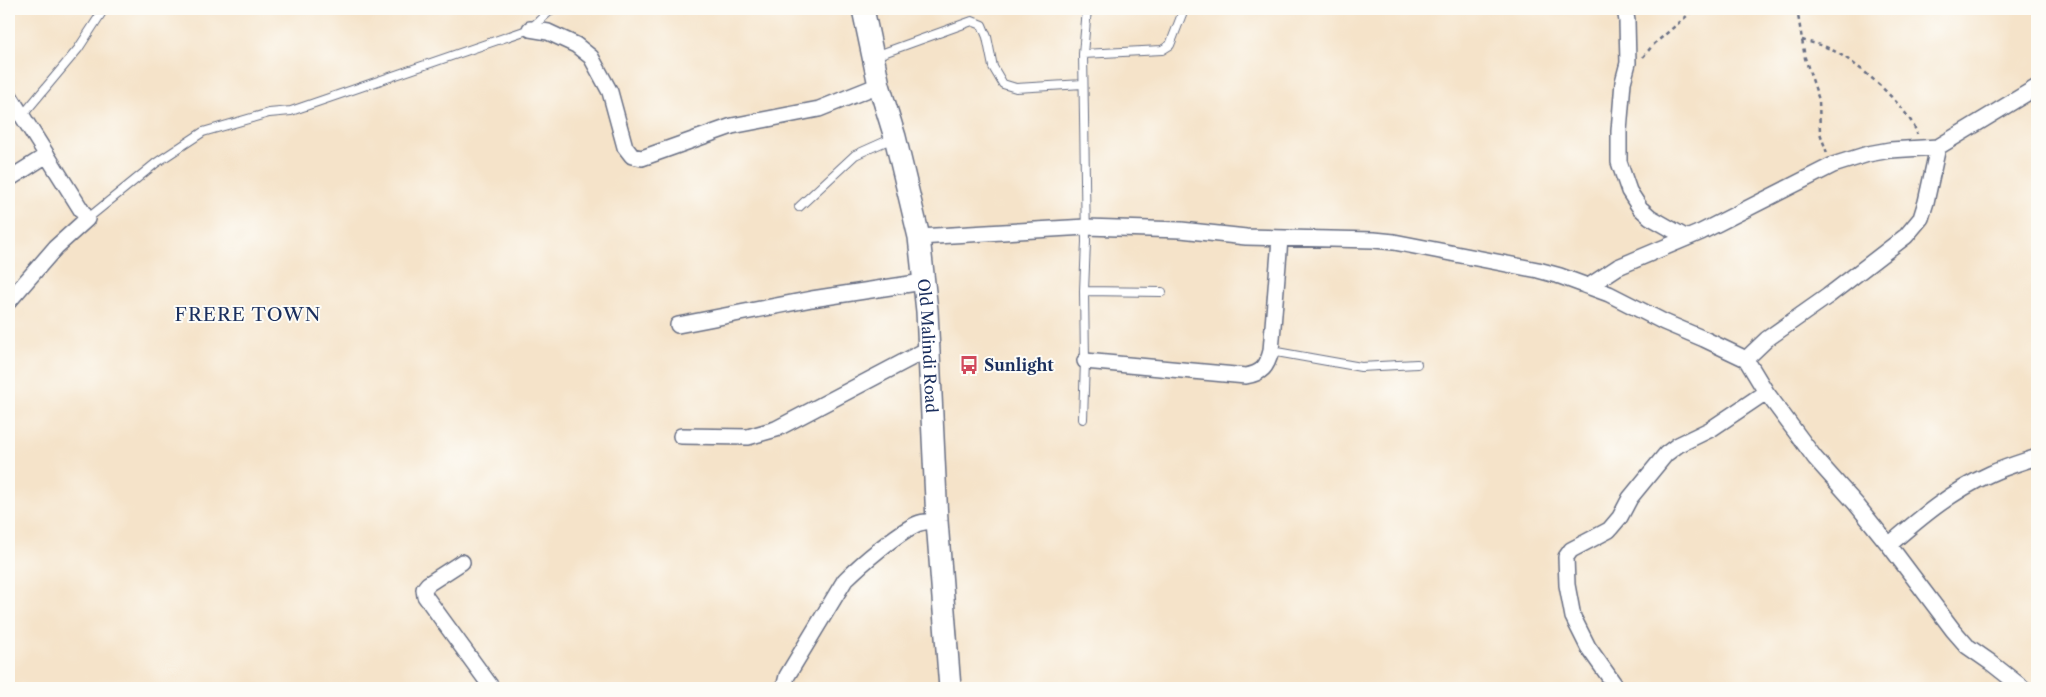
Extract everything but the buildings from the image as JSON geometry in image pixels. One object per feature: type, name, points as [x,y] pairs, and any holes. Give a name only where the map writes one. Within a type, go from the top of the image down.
[{"type":"main road","name":"Old Malindi Road","points":[[863,9],[879,85],[895,137],[919,237],[928,349],[937,521],[950,688]]},
{"type":"street","points":[[1624,9],[1627,20],[1628,63],[1619,131],[1619,162],[1634,200],[1640,208],[1687,238]]},
{"type":"street","points":[[530,29],[548,32],[576,45],[592,57],[610,92],[625,147],[632,156],[642,158],[732,126],[819,109],[879,85]]},
{"type":"street","points":[[1589,286],[1618,267],[1687,238],[1833,165],[1868,154],[1920,147],[1938,147],[2037,87]]},
{"type":"street","points":[[9,95],[87,219],[56,247],[9,301]]},
{"type":"street","points":[[1746,359],[1767,339],[1828,296],[1906,236],[1921,218],[1938,147]]},
{"type":"street","points":[[9,179],[47,155]]},
{"type":"street","points":[[919,237],[1086,227],[1181,230],[1246,238],[1394,242],[1538,270],[1589,286],[1746,359],[1766,392],[1820,463],[1889,545],[1966,646],[2023,688]]},
{"type":"street","points":[[1085,361],[1246,376],[1263,370],[1268,362],[1271,351],[1280,239]]},
{"type":"street","points":[[678,325],[812,299],[923,282]]},
{"type":"street","points":[[681,436],[748,436],[776,429],[928,349]]},
{"type":"street","points":[[1617,688],[1588,647],[1573,617],[1567,585],[1566,557],[1571,550],[1609,530],[1620,517],[1630,498],[1666,454],[1678,445],[1711,429],[1766,392]]},
{"type":"street","points":[[1889,545],[1919,519],[1966,487],[1990,474],[2037,457]]},
{"type":"street","points":[[784,688],[791,668],[845,580],[856,569],[910,528],[923,522],[937,521]]},
{"type":"street","points":[[462,562],[428,584],[424,589],[424,596],[492,688]]},
{"type":"lane","points":[[22,116],[78,50],[104,9]]},
{"type":"lane","points":[[87,219],[156,163],[203,132],[269,114],[291,111],[530,29],[552,9]]},
{"type":"lane","points":[[1083,419],[1086,227],[1083,54],[1087,9]]},
{"type":"lane","points":[[1083,54],[1162,50],[1170,45],[1184,9]]},
{"type":"lane","points":[[873,56],[972,22],[982,25],[987,37],[993,67],[1003,84],[1016,88],[1083,84]]},
{"type":"lane","points":[[800,207],[856,155],[895,137]]},
{"type":"lane","points":[[1084,291],[1162,292]]},
{"type":"lane","points":[[1271,351],[1361,367],[1417,364]]},
{"type":"path","points":[[1628,63],[1641,59],[1653,45],[1695,9]]},
{"type":"path","points":[[1797,9],[1805,58],[1818,100],[1820,133],[1824,147],[1833,165]]},
{"type":"path","points":[[1802,40],[1831,49],[1860,68],[1898,104],[1909,118],[1915,128],[1920,147]]},
{"type":"place","name":"Sunlight","points":[[969,365]]},
{"type":"district","name":"FRERE TOWN","points":[[248,314]]}]
